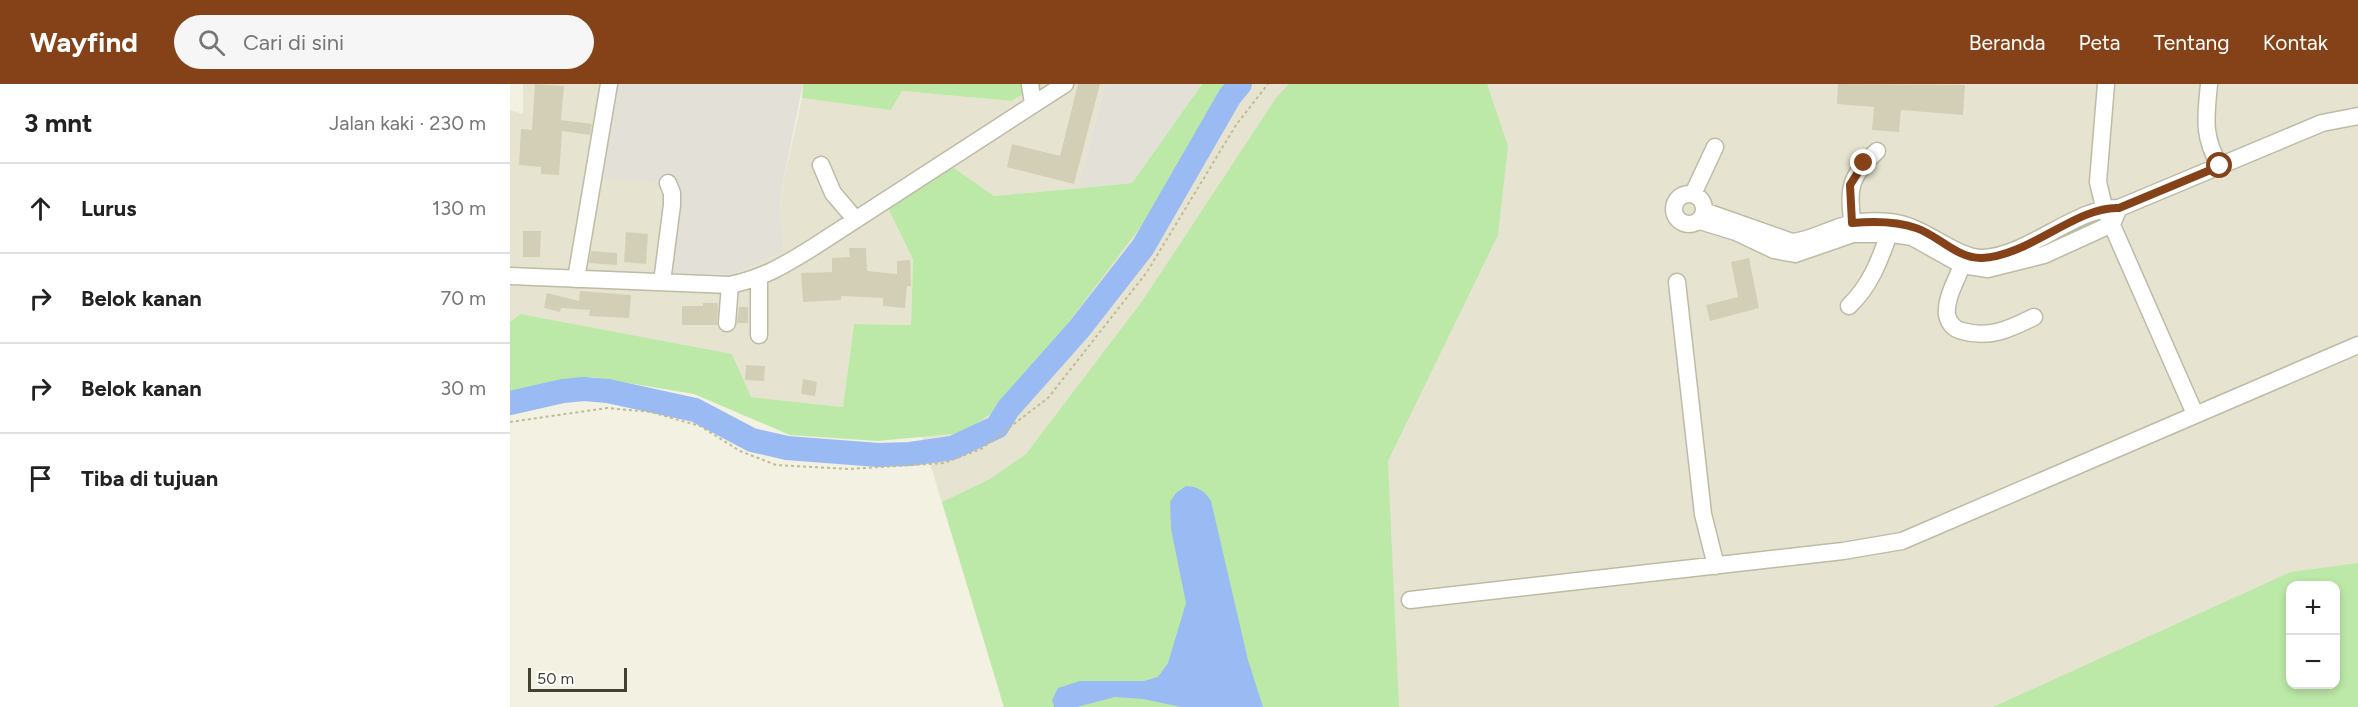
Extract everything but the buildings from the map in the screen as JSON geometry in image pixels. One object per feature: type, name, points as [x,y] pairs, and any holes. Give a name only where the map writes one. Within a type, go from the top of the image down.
[{"type":"street","points":[[576,279],[609,84]]},
{"type":"street","points":[[1030,84],[1033,104]]},
{"type":"street","points":[[510,276],[730,285],[759,278],[772,273],[1065,84]]},
{"type":"street","points":[[2106,84],[2098,182],[2112,208],[2112,225],[2195,414]]},
{"type":"street","points":[[2209,84],[2205,126],[2209,148],[2220,166]]},
{"type":"street","points":[[1853,228],[1912,237],[1962,265],[2001,267],[2112,208],[2322,123],[2358,116]]},
{"type":"street","points":[[1715,147],[1693,194],[1678,198],[1674,213],[1684,224],[1702,216],[1774,250],[1795,254],[1853,228],[1890,222],[1917,228],[1969,256],[1983,258],[2040,248],[2112,225]]},
{"type":"street","points":[[1853,228],[1850,185],[1864,163],[1877,151]]},
{"type":"street","points":[[821,165],[833,193],[855,219]]},
{"type":"street","points":[[662,282],[672,205],[672,193],[668,183]]},
{"type":"street","points":[[1693,194],[1702,201],[1702,216]]},
{"type":"street","points":[[1849,306],[1861,295],[1873,275],[1889,234]]},
{"type":"street","points":[[1962,265],[1948,303],[1947,316],[1958,330],[1977,336],[1991,335],[2034,317]]},
{"type":"street","points":[[759,278],[759,335]]},
{"type":"street","points":[[1677,282],[1703,514],[1716,566]]},
{"type":"street","points":[[727,323],[730,285]]},
{"type":"street","points":[[1410,600],[1716,566],[1902,541],[2358,345]]},
{"type":"path","points":[[510,422],[607,408],[651,412],[700,426],[740,451],[776,465],[849,469],[944,463],[981,449],[1048,398],[1112,317],[1147,272],[1236,125],[1268,84]]},
{"type":"shaded area","points":[[523,84],[611,84],[673,183],[663,273],[734,275],[784,251],[780,197],[802,98],[891,109],[902,91],[1011,101],[1043,84],[1105,84],[1078,188],[994,196],[947,163],[913,259],[911,325],[854,324],[843,407],[751,397],[520,314],[510,322],[510,110],[523,114]]},
{"type":"shaded area","points":[[611,84],[803,84],[780,197],[784,251],[734,275],[663,273],[673,183],[590,178]]},
{"type":"shaded area","points":[[1105,84],[1202,84],[1132,183],[1078,188]]},
{"type":"shaded area","points":[[1226,84],[2358,84],[2358,707],[1004,707],[922,437],[963,433]]},
{"type":"green space","points":[[803,84],[1043,84],[1011,101],[902,91],[891,110],[802,98]]},
{"type":"green space","points":[[1202,84],[1226,84],[1154,209],[1009,401],[963,433],[878,441],[790,435],[694,394],[592,377],[510,393],[510,322],[520,314],[732,354],[751,397],[843,407],[854,324],[911,325],[913,259],[888,208],[947,163],[994,196],[1132,183]]},
{"type":"green space","points":[[1289,84],[1487,84],[1508,146],[1498,235],[1388,461],[1399,707],[1004,707],[942,502],[990,479],[1026,454],[1143,300],[1276,98]]},
{"type":"green space","points":[[2358,563],[2358,707],[1993,707],[2291,572]]},
{"type":"water","points":[[1186,486],[1201,490],[1211,501],[1248,660],[1263,707],[1181,707],[1143,699],[1115,697],[1077,707],[1054,707],[1052,700],[1058,688],[1080,681],[1144,681],[1158,677],[1168,663],[1186,603],[1171,529],[1170,502],[1176,493]]},
{"type":"waterway","points":[[510,403],[563,391],[584,389],[608,391],[695,410],[752,440],[787,448],[878,455],[910,454],[952,448],[997,427],[1008,409],[1079,329],[1143,247],[1230,96],[1240,84]]},
{"type":"route","points":[[1864,163],[1850,185],[1852,223],[1890,222],[1917,228],[1969,256],[1983,258],[2036,241],[2104,207],[2119,208],[2220,166]]}]
